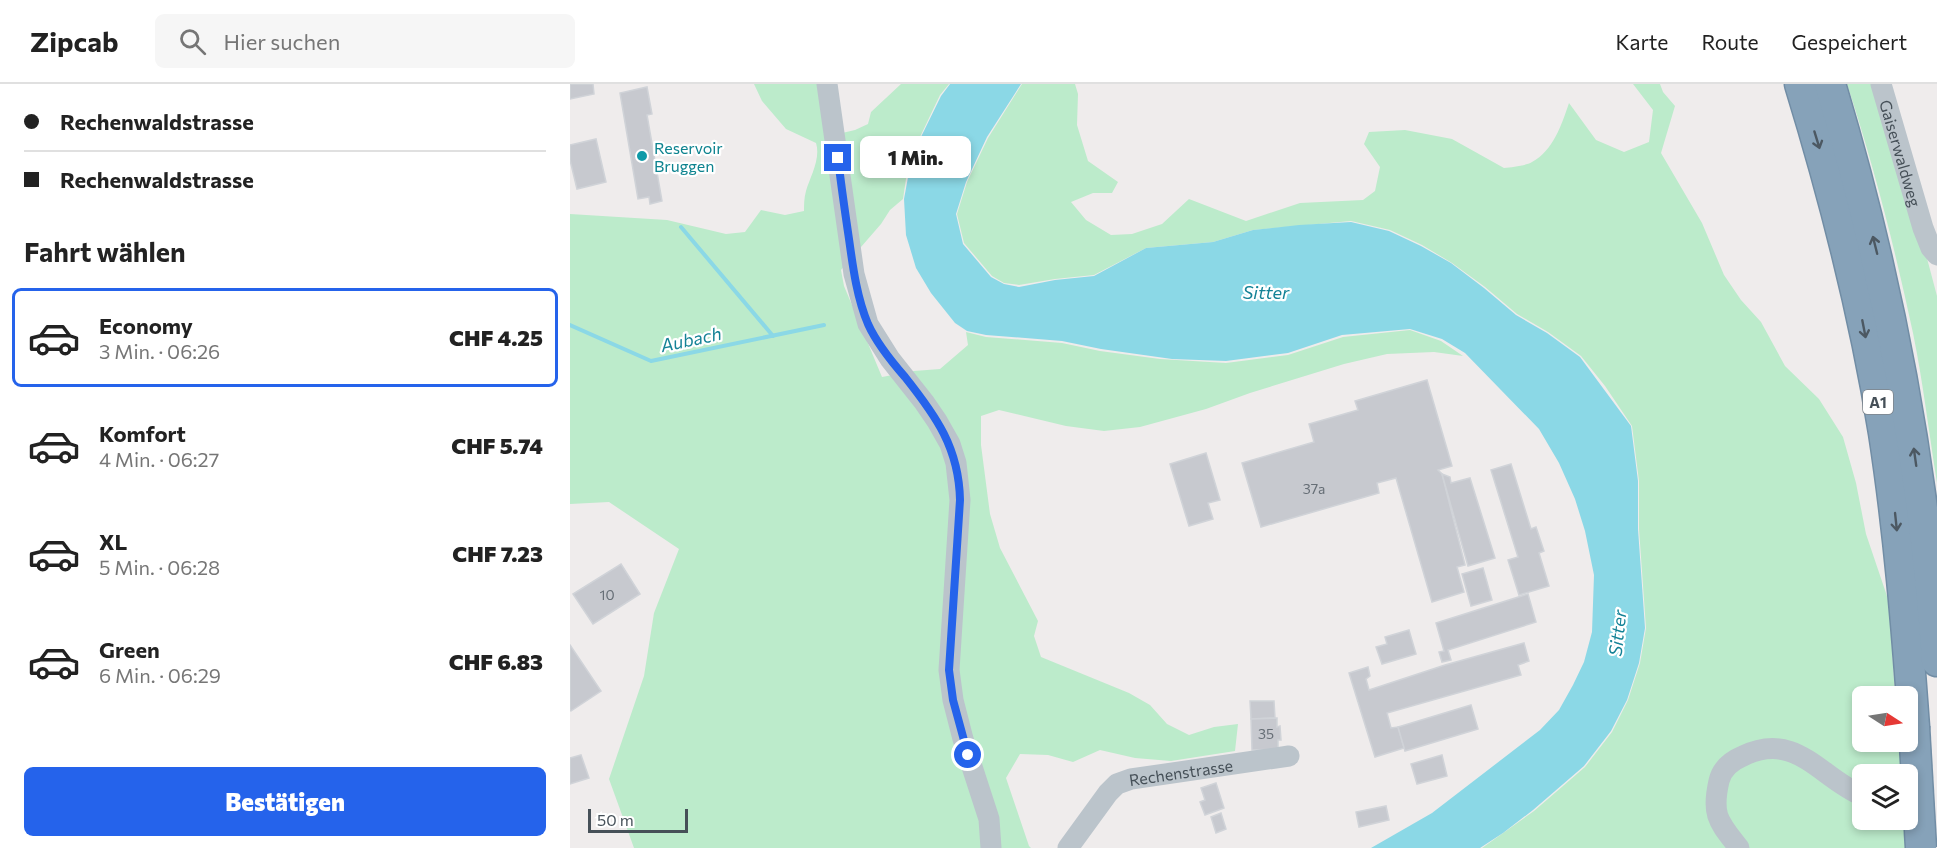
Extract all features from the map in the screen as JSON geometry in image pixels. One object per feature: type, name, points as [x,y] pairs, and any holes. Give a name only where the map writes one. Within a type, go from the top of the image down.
[{"type":"highway","name":"A1","points":[[1800,84],[1821,152],[1845,245],[1864,326],[1883,431],[1905,606],[1921,848]]},
{"type":"highway","name":"A1","points":[[1830,84],[1863,198],[1902,373],[1920,484],[1937,661]]},
{"type":"street","points":[[827,84],[854,274],[868,324],[890,359],[937,421],[950,444],[956,463],[960,500],[949,670],[953,700],[963,739],[989,819],[991,848]]},
{"type":"street","name":"Gaiserwaldweg","points":[[1881,84],[1923,228],[1931,248],[1937,255]]},
{"type":"street","points":[[1739,848],[1720,823],[1715,808],[1721,774],[1726,766],[1735,759],[1752,751],[1781,749],[1796,753],[1852,790]]},
{"type":"street","name":"Rechenstrasse","points":[[1068,848],[1117,784],[1131,779],[1289,756]]},
{"type":"street","points":[[1918,800],[1937,796]]},
{"type":"green space","points":[[754,84],[819,84],[838,134],[868,124],[871,112],[901,84],[949,84],[940,95],[919,139],[907,172],[903,199],[890,210],[881,224],[841,270],[844,286],[882,377],[940,369],[968,345],[966,332],[986,337],[1062,343],[1160,359],[1226,363],[1288,355],[1343,337],[1410,330],[1441,341],[1463,356],[1434,352],[1387,354],[1344,364],[1206,409],[1140,427],[1104,431],[1066,426],[999,410],[981,416],[981,445],[990,514],[1000,548],[1038,621],[1034,636],[1041,657],[1129,693],[1150,705],[1167,724],[1189,735],[1214,727],[1238,724],[1235,751],[1171,761],[1135,758],[1100,750],[1073,762],[1048,755],[1020,754],[1006,778],[1031,848],[634,848],[609,779],[644,676],[654,613],[679,549],[609,502],[570,504],[570,214],[667,220],[726,234],[745,232],[761,210],[785,215],[804,211],[805,194],[816,162],[816,143],[786,129],[762,101]]},
{"type":"green space","points":[[1022,84],[1075,84],[1078,94],[1077,125],[1088,161],[1118,182],[1112,193],[1093,193],[1071,202],[1086,220],[1111,235],[1132,234],[1162,224],[1189,199],[1246,221],[1300,203],[1363,200],[1375,191],[1380,167],[1364,144],[1369,132],[1405,130],[1452,139],[1504,168],[1515,167],[1532,162],[1546,151],[1556,136],[1569,103],[1596,140],[1624,152],[1649,142],[1653,110],[1633,84],[1660,84],[1663,92],[1675,106],[1661,153],[1702,223],[1724,275],[1741,300],[1761,322],[1785,366],[1819,399],[1843,437],[1856,483],[1866,534],[1889,602],[1894,686],[1852,686],[1852,752],[1908,752],[1909,764],[1852,764],[1852,830],[1913,830],[1914,848],[1482,848],[1534,811],[1585,767],[1612,732],[1628,700],[1640,663],[1646,628],[1639,529],[1639,481],[1632,426],[1605,386],[1581,356],[1548,332],[1517,314],[1452,263],[1390,230],[1351,221],[1253,230],[1213,242],[1146,248],[1094,275],[1019,285],[1004,283],[992,276],[964,243],[957,214],[967,182],[988,138]]},
{"type":"green space","points":[[1847,84],[1876,84],[1937,296],[1937,483],[1913,333],[1875,177]]},
{"type":"water","name":"Sitter","points":[[950,84],[1021,84],[987,137],[966,182],[956,214],[963,244],[991,277],[1004,284],[1019,287],[1094,276],[1146,248],[1213,242],[1253,230],[1351,222],[1389,231],[1451,263],[1516,315],[1547,333],[1580,357],[1631,426],[1638,481],[1638,529],[1645,628],[1639,663],[1627,700],[1611,731],[1584,766],[1533,810],[1480,848],[1371,848],[1432,813],[1540,730],[1559,710],[1573,685],[1584,662],[1592,632],[1594,575],[1585,531],[1575,499],[1559,463],[1539,429],[1465,353],[1442,339],[1410,329],[1342,335],[1288,353],[1226,361],[1172,359],[1062,341],[986,335],[967,331],[955,323],[931,293],[916,268],[906,235],[904,199],[909,172],[920,139],[941,96]]},
{"type":"building","points":[[570,84],[593,84],[594,94],[570,99]]},
{"type":"building","name":"Reservoir Bruggen","points":[[647,87],[652,114],[647,115],[662,201],[650,204],[649,197],[638,199],[620,93]]},
{"type":"building","points":[[596,139],[606,182],[577,189],[570,160],[570,145]]},
{"type":"building","points":[[1427,380],[1452,466],[1438,470],[1442,474],[1465,565],[1457,567],[1464,592],[1432,602],[1396,478],[1377,483],[1379,493],[1261,527],[1242,463],[1314,442],[1309,424],[1358,410],[1355,401]]},
{"type":"building","points":[[1206,453],[1220,500],[1208,503],[1213,519],[1189,526],[1170,464]]},
{"type":"building","points":[[1511,464],[1531,529],[1536,527],[1544,551],[1539,553],[1549,586],[1519,595],[1508,560],[1518,557],[1491,470]]},
{"type":"building","points":[[1442,474],[1450,477],[1451,483],[1470,478],[1495,558],[1468,566]]},
{"type":"building","points":[[621,564],[640,594],[593,624],[573,594]]},
{"type":"building","points":[[1483,568],[1492,600],[1471,606],[1462,574]]},
{"type":"building","points":[[1528,594],[1536,622],[1448,650],[1451,660],[1442,662],[1439,652],[1444,651],[1436,623]]},
{"type":"building","points":[[1409,630],[1416,654],[1382,664],[1376,647],[1387,644],[1385,637]]},
{"type":"building","points":[[1524,643],[1529,661],[1518,665],[1521,675],[1387,713],[1391,728],[1398,727],[1404,748],[1375,757],[1349,673],[1368,667],[1370,676],[1366,679],[1369,690],[1445,665]]},
{"type":"building","points":[[570,645],[601,691],[571,711],[570,709]]},
{"type":"building","points":[[1250,701],[1274,701],[1275,718],[1251,719]]},
{"type":"building","points":[[1471,705],[1478,729],[1405,751],[1398,727]]},
{"type":"building","points":[[1277,718],[1281,740],[1278,740],[1278,749],[1252,750],[1251,719]]},
{"type":"building","points":[[581,755],[589,778],[570,784],[570,758]]},
{"type":"building","points":[[1442,755],[1447,776],[1417,784],[1411,764]]},
{"type":"building","points":[[1216,783],[1224,808],[1205,815],[1200,802],[1205,800],[1201,788]]},
{"type":"building","points":[[1386,806],[1389,820],[1359,827],[1356,812]]},
{"type":"building","points":[[1221,813],[1226,829],[1216,833],[1211,817]]},
{"type":"waterway","points":[[681,227],[773,336]]},
{"type":"waterway","name":"Aubach","points":[[570,325],[651,361],[824,325]]},
{"type":"place","name":"Reservoir Bruggen","points":[[642,156]]},
{"type":"route","points":[[838,158],[854,274],[868,324],[890,359],[937,421],[950,444],[956,463],[960,500],[949,670],[953,700],[968,755]]}]
